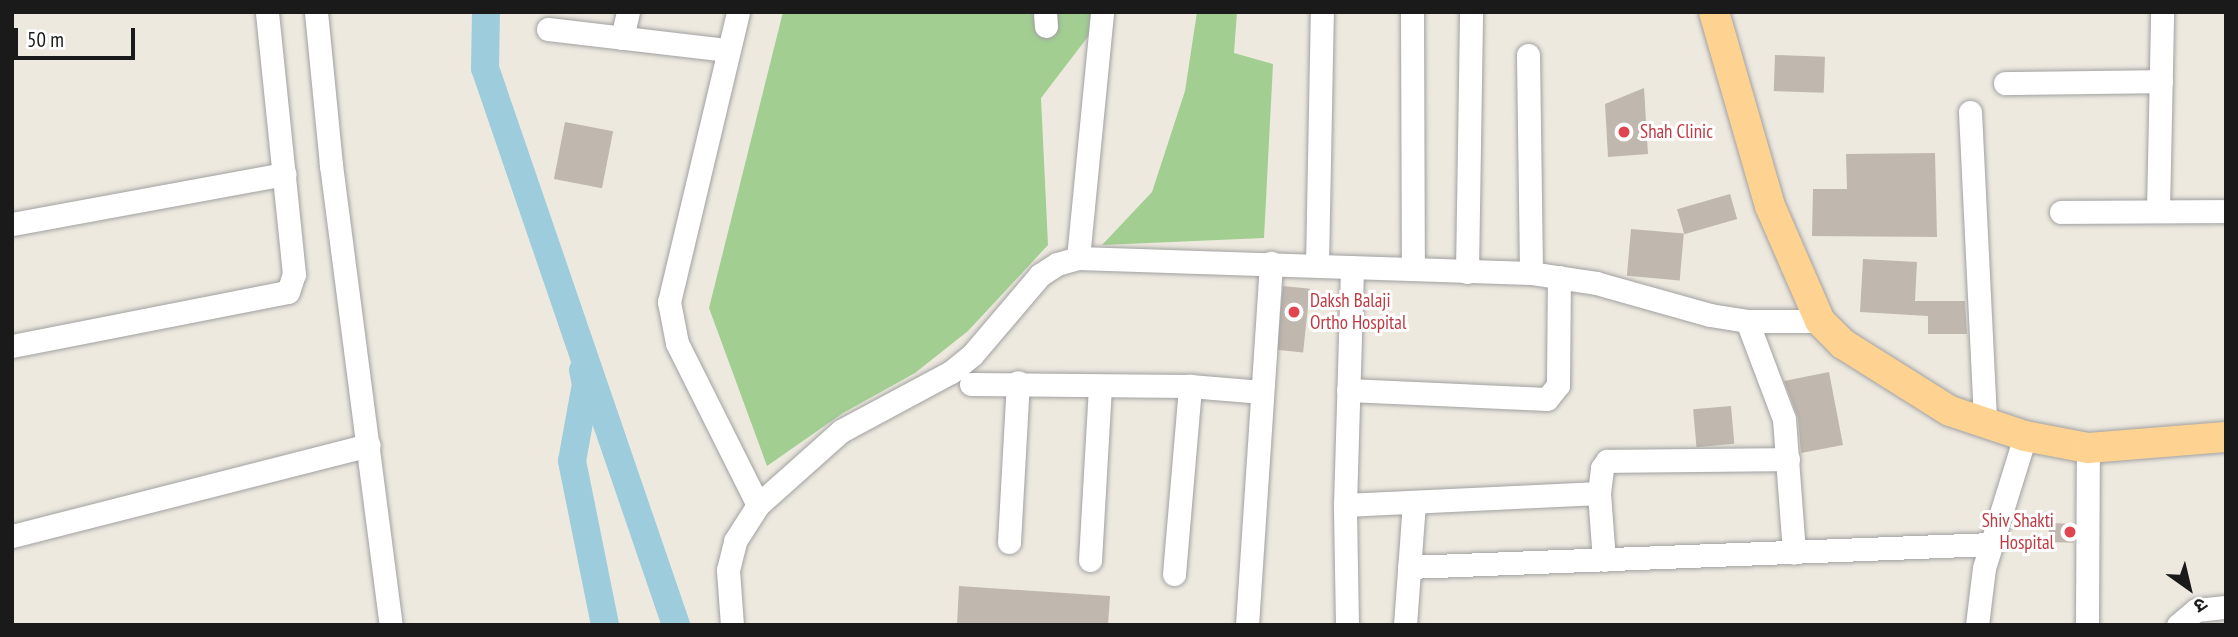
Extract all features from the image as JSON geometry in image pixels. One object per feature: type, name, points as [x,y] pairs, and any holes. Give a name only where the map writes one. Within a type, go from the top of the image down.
[{"type":"main road","points":[[1714,12],[1770,206],[1820,321],[1885,374],[1950,411],[2025,436],[2088,447],[2226,437]]},
{"type":"street","points":[[12,346],[288,292],[295,274],[267,12]]},
{"type":"street","points":[[317,12],[331,165],[391,625]]},
{"type":"street","points":[[622,38],[628,12]]},
{"type":"street","points":[[738,12],[669,302],[677,343],[758,505]]},
{"type":"street","points":[[1078,258],[1102,12]]},
{"type":"street","points":[[1317,265],[1322,12]]},
{"type":"street","points":[[1412,12],[1413,269]]},
{"type":"street","points":[[1467,272],[1471,12]]},
{"type":"street","points":[[2158,212],[2162,12]]},
{"type":"street","points":[[548,29],[728,50]]},
{"type":"street","points":[[1528,55],[1531,274]]},
{"type":"street","points":[[2006,83],[2161,81]]},
{"type":"street","points":[[1970,111],[1985,422]]},
{"type":"street","points":[[12,224],[284,174]]},
{"type":"street","points":[[2061,212],[2226,211]]},
{"type":"street","points":[[727,623],[728,569],[735,541],[758,505],[841,431],[951,372],[972,355],[1040,275],[1058,264],[1078,258],[1531,274],[1559,277],[1748,321],[1820,321]]},
{"type":"street","points":[[1247,625],[1271,263]]},
{"type":"street","points":[[1347,625],[1345,505],[1352,267]]},
{"type":"street","points":[[1348,390],[1547,399],[1558,385],[1559,277]]},
{"type":"street","points":[[1748,321],[1777,391],[1788,459],[1794,553]]},
{"type":"street","points":[[971,384],[1018,382],[1190,386],[1262,392]]},
{"type":"street","points":[[1009,542],[1018,382]]},
{"type":"street","points":[[1090,559],[1100,386]]},
{"type":"street","points":[[1174,574],[1190,386]]},
{"type":"street","points":[[1977,625],[1992,544],[2025,436]]},
{"type":"street","points":[[12,536],[369,445]]},
{"type":"street","points":[[2087,625],[2088,447]]},
{"type":"street","points":[[1605,559],[1599,493],[1602,468],[1616,460],[1788,459]]},
{"type":"street","points":[[1345,505],[1599,493]]},
{"type":"street","points":[[1405,625],[1413,502]]},
{"type":"street","points":[[1409,567],[1992,544]]},
{"type":"street","points":[[2178,625],[2196,610],[2226,607]]},
{"type":"green space","points":[[783,12],[1096,12],[1090,34],[1041,98],[1048,245],[968,331],[915,373],[843,413],[767,466],[709,308]]},
{"type":"green space","points":[[1197,12],[1237,12],[1234,53],[1273,64],[1264,238],[1102,245],[1152,192],[1185,91]]},
{"type":"building","points":[[1775,55],[1825,57],[1824,93],[1774,91]]},
{"type":"building","points":[[1644,88],[1648,154],[1608,157],[1605,104]]},
{"type":"building","points":[[565,122],[613,131],[602,188],[554,179]]},
{"type":"building","points":[[1935,153],[1937,237],[1812,236],[1813,189],[1847,189],[1846,154]]},
{"type":"building","points":[[1730,194],[1737,219],[1684,234],[1677,209]]},
{"type":"building","points":[[1631,229],[1684,234],[1680,280],[1627,276]]},
{"type":"building","points":[[1863,259],[1917,262],[1915,301],[1965,301],[1967,334],[1928,334],[1928,316],[1860,312]]},
{"type":"building","points":[[1283,286],[1310,289],[1303,352],[1276,350]]},
{"type":"building","points":[[1829,372],[1843,445],[1801,453],[1798,418],[1784,381]]},
{"type":"building","points":[[1731,406],[1734,444],[1696,447],[1693,409]]},
{"type":"building","points":[[2049,523],[2074,524],[2073,543],[2048,542]]},
{"type":"building","points":[[959,586],[1110,596],[1108,625],[957,625]]},
{"type":"waterway","points":[[486,12],[485,68],[676,625]]},
{"type":"waterway","points":[[583,370],[586,384],[572,461],[605,625]]},
{"type":"place","name":"Shah Clinic","points":[[1624,132]]},
{"type":"place","name":"Daksh Balaji Ortho Hospital","points":[[1294,312]]},
{"type":"place","name":"Shiv Shakti Hospital","points":[[2070,532]]}]
